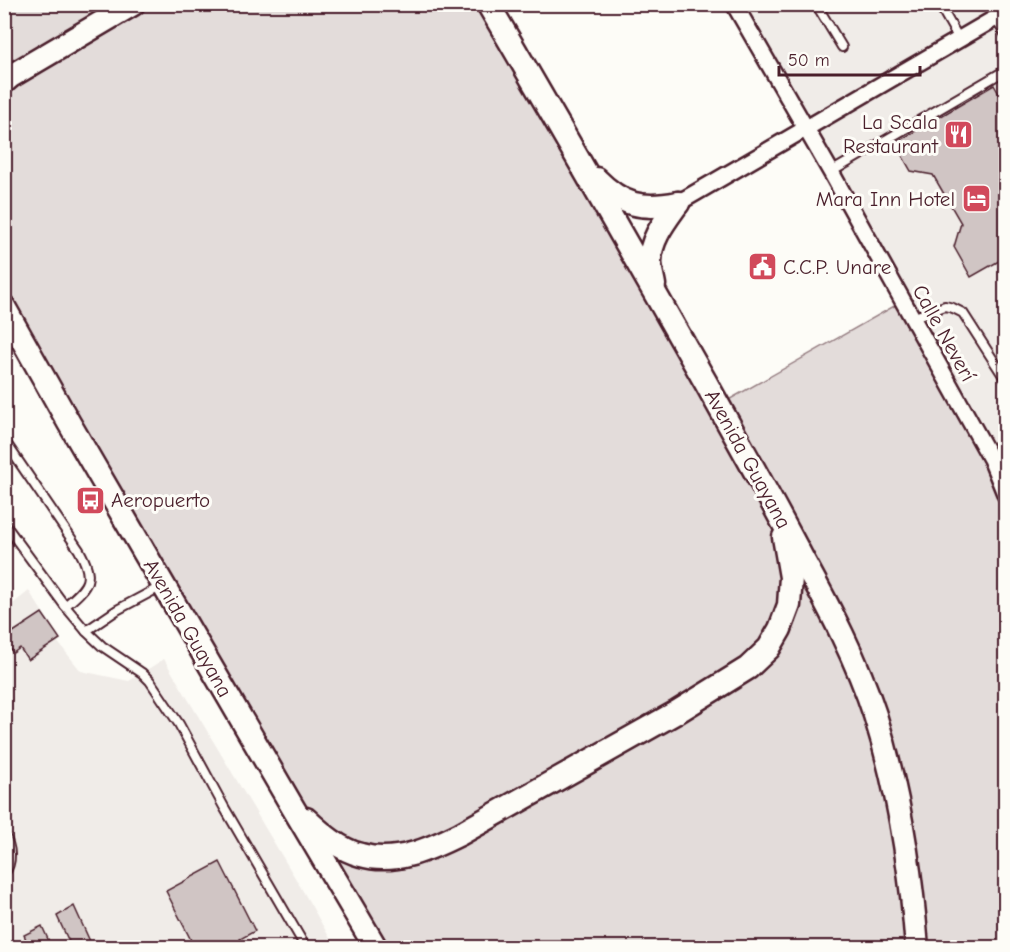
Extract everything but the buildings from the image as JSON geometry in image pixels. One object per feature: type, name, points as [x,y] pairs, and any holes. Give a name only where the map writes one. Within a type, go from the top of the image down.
[{"type":"main road","points":[[4,82],[133,4]]},
{"type":"main road","name":"Avenida Guayana","points":[[488,4],[655,293],[781,519],[829,608],[851,655],[874,714],[892,776],[902,822],[917,948]]},
{"type":"main road","points":[[583,166],[606,190],[622,200],[657,207],[678,202]]},
{"type":"main road","points":[[655,293],[650,261],[653,242],[678,202]]},
{"type":"main road","name":"Avenida Guayana","points":[[4,307],[69,423],[376,948]]},
{"type":"main road","points":[[292,806],[320,832],[343,848],[361,855],[385,858],[408,855],[431,848],[460,834],[677,712],[748,668],[769,648],[780,629],[789,605],[791,577],[781,519]]},
{"type":"street","name":"Calle Neverí","points":[[734,4],[831,172],[991,459],[1005,496]]},
{"type":"street","points":[[678,202],[1000,15]]},
{"type":"lane","points":[[816,4],[842,47]]},
{"type":"lane","points":[[939,4],[958,39]]},
{"type":"lane","points":[[1000,15],[1005,35]]},
{"type":"lane","points":[[831,172],[1005,70]]},
{"type":"lane","points":[[912,318],[945,306],[963,313],[1005,380]]},
{"type":"lane","points":[[4,440],[86,563],[88,577],[83,590],[65,606]]},
{"type":"lane","points":[[4,523],[86,631],[102,646],[150,681],[179,724],[306,948]]},
{"type":"lane","points":[[86,631],[117,610],[164,585]]},
{"type":"lane","points":[[4,834],[9,843],[11,858],[4,874]]},
{"type":"shaded area","points":[[4,5],[488,5],[718,406],[903,301],[1005,496],[1005,947],[376,947],[5,305]]},
{"type":"shaded area","points":[[735,5],[1005,5],[1005,496]]},
{"type":"shaded area","points":[[29,591],[60,639],[57,641],[81,671],[129,681],[164,659],[335,947],[5,948],[5,610]]},
{"type":"place","name":"La Scala Restaurant","points":[[959,134]]},
{"type":"place","name":"Mara Inn Hotel","points":[[976,199]]},
{"type":"place","name":"C.C.P. Unare","points":[[762,267]]},
{"type":"place","name":"Aeropuerto","points":[[90,500]]}]
